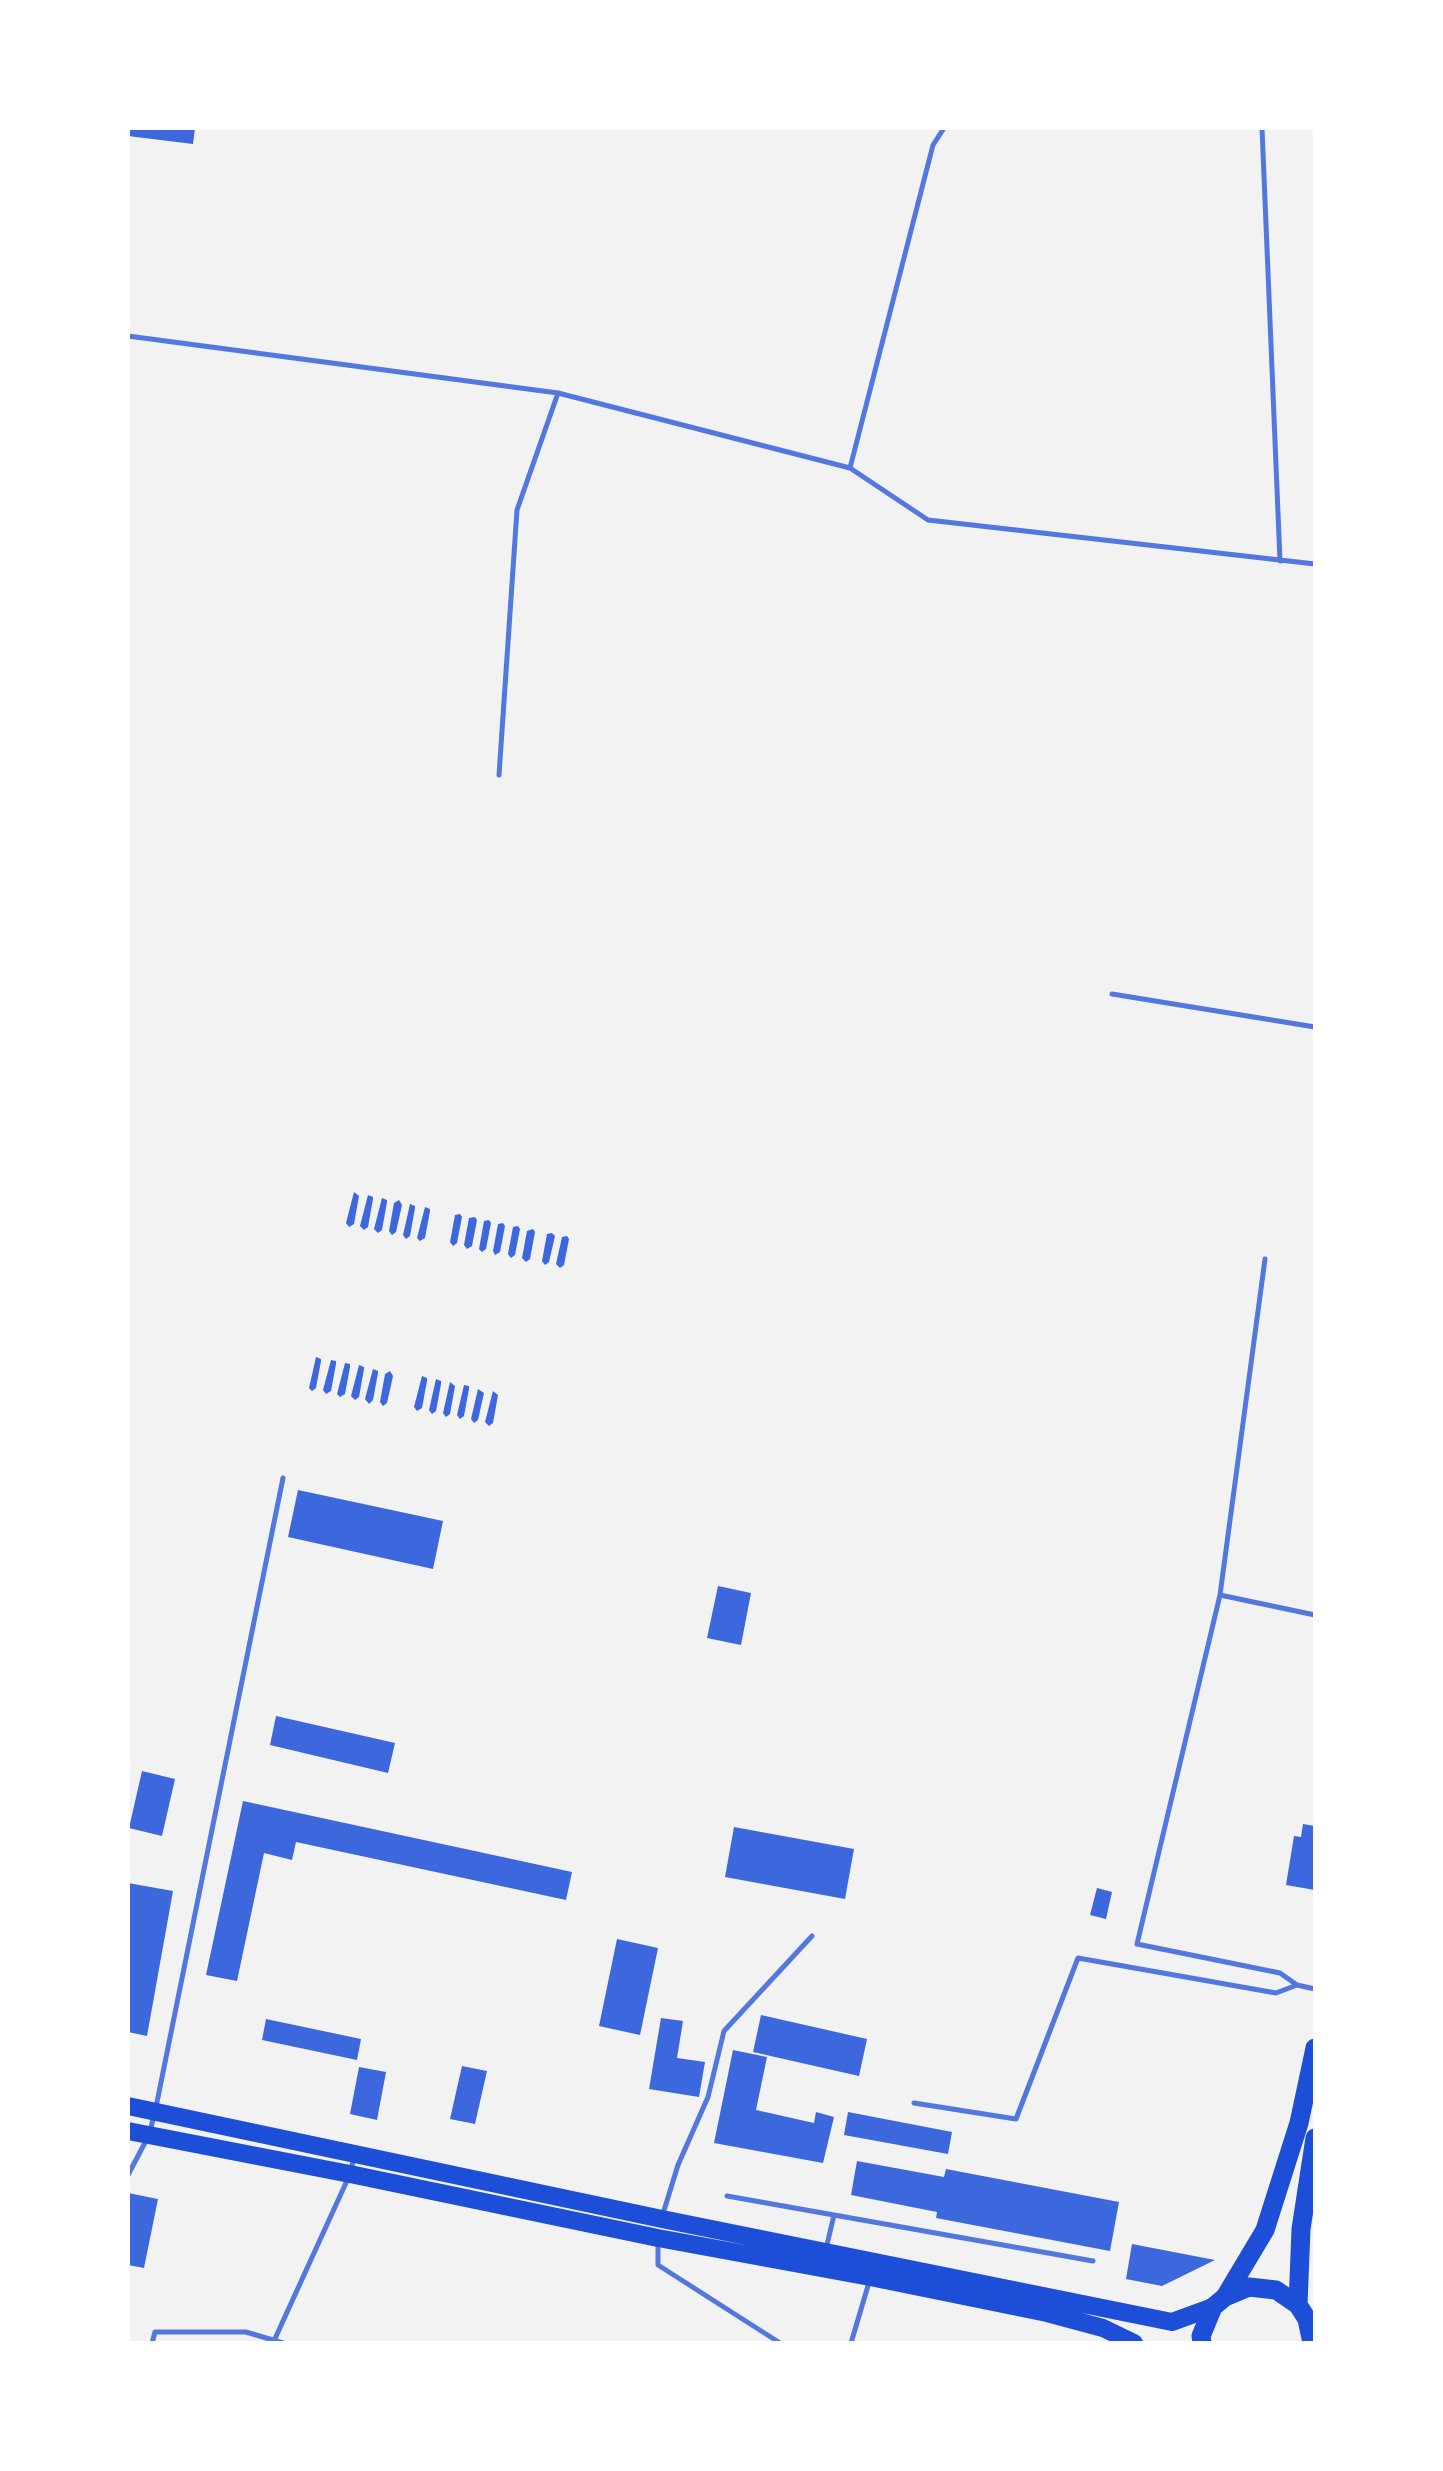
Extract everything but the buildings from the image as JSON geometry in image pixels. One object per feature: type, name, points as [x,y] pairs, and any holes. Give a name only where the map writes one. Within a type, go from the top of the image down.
[{"type":"highway","points":[[1202,2343],[1201,2336],[1219,2302],[1265,2230],[1299,2123],[1315,2048]]},
{"type":"highway","points":[[1312,2343],[1307,2316],[1301,2229],[1315,2138]]},
{"type":"highway","points":[[1219,2302],[1249,2287],[1276,2290],[1307,2316]]},
{"type":"main road","points":[[128,2106],[662,2219],[823,2260]]},
{"type":"main road","points":[[128,2131],[658,2238],[823,2260],[1172,2322],[1219,2302]]},
{"type":"main road","points":[[872,2269],[1103,2328],[1134,2343]]},
{"type":"lane","points":[[850,468],[933,145],[944,128]]},
{"type":"lane","points":[[1262,128],[1280,561]]},
{"type":"lane","points":[[128,337],[558,394],[850,468],[928,520],[1315,564]]},
{"type":"lane","points":[[499,775],[517,510],[558,394]]},
{"type":"lane","points":[[1112,994],[1315,1027]]},
{"type":"lane","points":[[1265,1259],[1220,1595],[1137,1944],[1280,1973],[1297,1985],[1315,1989]]},
{"type":"lane","points":[[128,2175],[149,2135],[155,2112],[283,1478]]},
{"type":"lane","points":[[1220,1595],[1315,1615]]},
{"type":"lane","points":[[780,2343],[658,2265],[658,2238],[678,2165],[708,2096],[724,2031],[812,1936]]},
{"type":"lane","points":[[914,2103],[1016,2119],[1078,1958],[1276,1993],[1297,1985]]},
{"type":"lane","points":[[274,2342],[350,2174],[355,2153]]},
{"type":"lane","points":[[727,2196],[1093,2261]]},
{"type":"lane","points":[[823,2260],[834,2215]]},
{"type":"lane","points":[[851,2343],[872,2269]]},
{"type":"lane","points":[[152,2343],[155,2332],[246,2332],[283,2343]]}]
